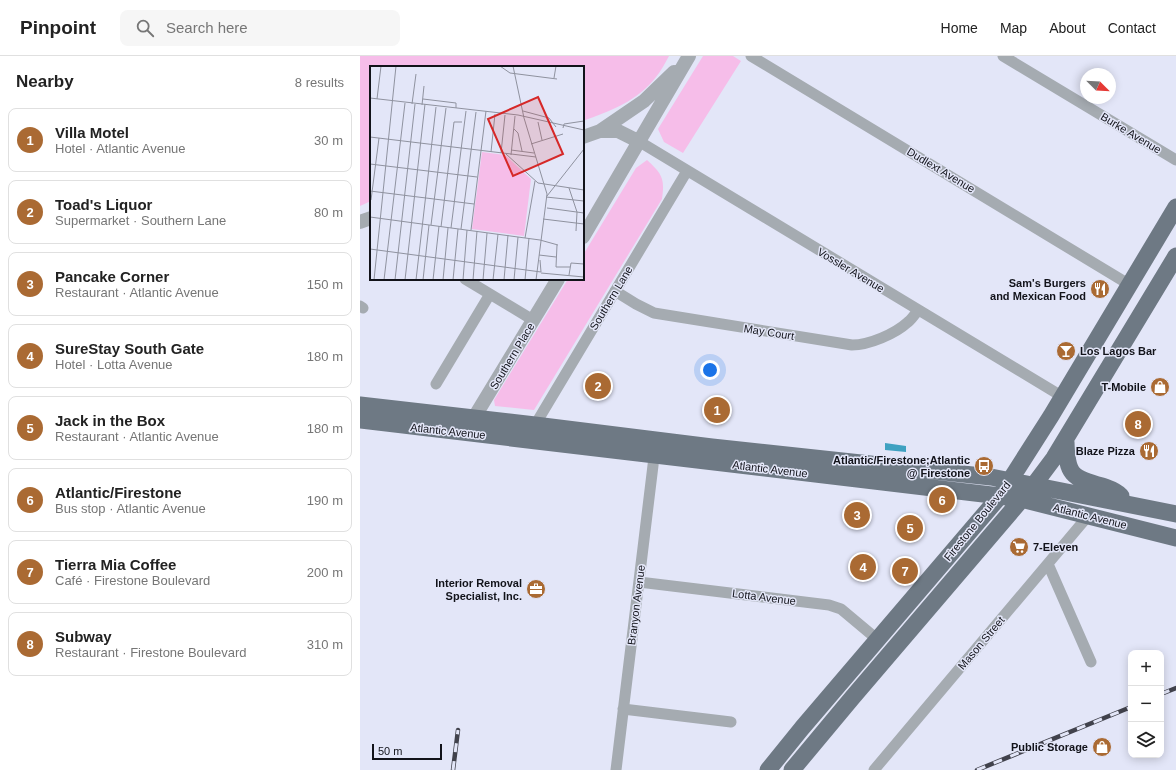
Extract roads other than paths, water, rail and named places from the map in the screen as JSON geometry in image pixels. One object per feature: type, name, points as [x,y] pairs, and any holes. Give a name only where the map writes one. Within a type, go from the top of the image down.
[{"type":"main road","name":"Firestone Boulevard","points":[[768,770],[1000,496],[1063,397],[1176,207]]},
{"type":"main road","name":"Firestone Boulevard","points":[[792,770],[1033,486],[1066,442],[1176,256]]},
{"type":"main road","name":"Atlantic Avenue","points":[[360,406],[470,425],[655,448],[1021,499],[1176,538]]},
{"type":"main road","name":"Atlantic Avenue","points":[[360,420],[470,425],[535,425],[655,448],[934,470],[1010,480],[1033,486],[1128,503],[1176,514]]},
{"type":"main road","points":[[1066,442],[1070,470],[1076,477],[1083,481],[1114,490],[1128,503]]},
{"type":"main road","points":[[852,698],[860,676],[876,656],[878,640]]},
{"type":"street","points":[[584,137],[600,131],[644,101],[688,56]]},
{"type":"street","points":[[584,235],[640,142],[688,56]]},
{"type":"street","name":"Dudlext Avenue","points":[[751,56],[1130,285]]},
{"type":"street","name":"Burke Avenue","points":[[1003,56],[1176,160]]},
{"type":"street","points":[[600,131],[618,131],[640,142]]},
{"type":"street","name":"Vossler Avenue","points":[[640,142],[1063,397]]},
{"type":"street","name":"Southern Lane","points":[[535,425],[687,171]]},
{"type":"street","points":[[360,222],[370,218]]},
{"type":"street","points":[[467,280],[533,320]]},
{"type":"street","name":"Southern Place","points":[[470,425],[557,280]]},
{"type":"street","name":"May Court","points":[[615,291],[654,313],[852,345],[872,342],[885,336],[908,322],[918,310]]},
{"type":"street","points":[[436,384],[490,294]]},
{"type":"street","name":"Branyon Avenue","points":[[616,770],[655,448]]},
{"type":"street","name":"Mason Street","points":[[874,770],[1088,516]]},
{"type":"street","points":[[1048,564],[1091,662]]},
{"type":"street","name":"Lotta Avenue","points":[[639,582],[829,605],[841,609],[878,640]]},
{"type":"street","points":[[623,709],[730,722]]},
{"type":"water","points":[[885,443],[906,446],[906,452],[885,450]]},
{"type":"railway","points":[[1164,693],[1176,688]]},
{"type":"railway","points":[[977,770],[1128,708]]},
{"type":"railway","points":[[453,770],[458,730]]},
{"type":"place","name":"Sam's Burgers and Mexican Food","points":[[1100,289]]},
{"type":"place","name":"Los Lagos Bar","points":[[1066,351]]},
{"type":"place","name":"Toad's Liquor","points":[[598,386]]},
{"type":"place","name":"T-Mobile","points":[[1160,387]]},
{"type":"place","name":"Villa Motel","points":[[717,410]]},
{"type":"place","name":"Subway","points":[[1138,424]]},
{"type":"place","name":"Blaze Pizza","points":[[1149,451]]},
{"type":"place","name":"Atlantic/Firestone;Atlantic @ Firestone","points":[[984,466]]},
{"type":"place","name":"Atlantic/Firestone","points":[[942,500]]},
{"type":"place","name":"Pancake Corner","points":[[857,515]]},
{"type":"place","name":"Jack in the Box","points":[[910,528]]},
{"type":"place","name":"7-Eleven","points":[[1019,547]]},
{"type":"place","name":"SureStay South Gate","points":[[863,567]]},
{"type":"place","name":"Tierra Mia Coffee","points":[[905,571]]},
{"type":"place","name":"Interior Removal Specialist, Inc.","points":[[536,589]]},
{"type":"place","name":"Public Storage","points":[[1102,747]]}]
